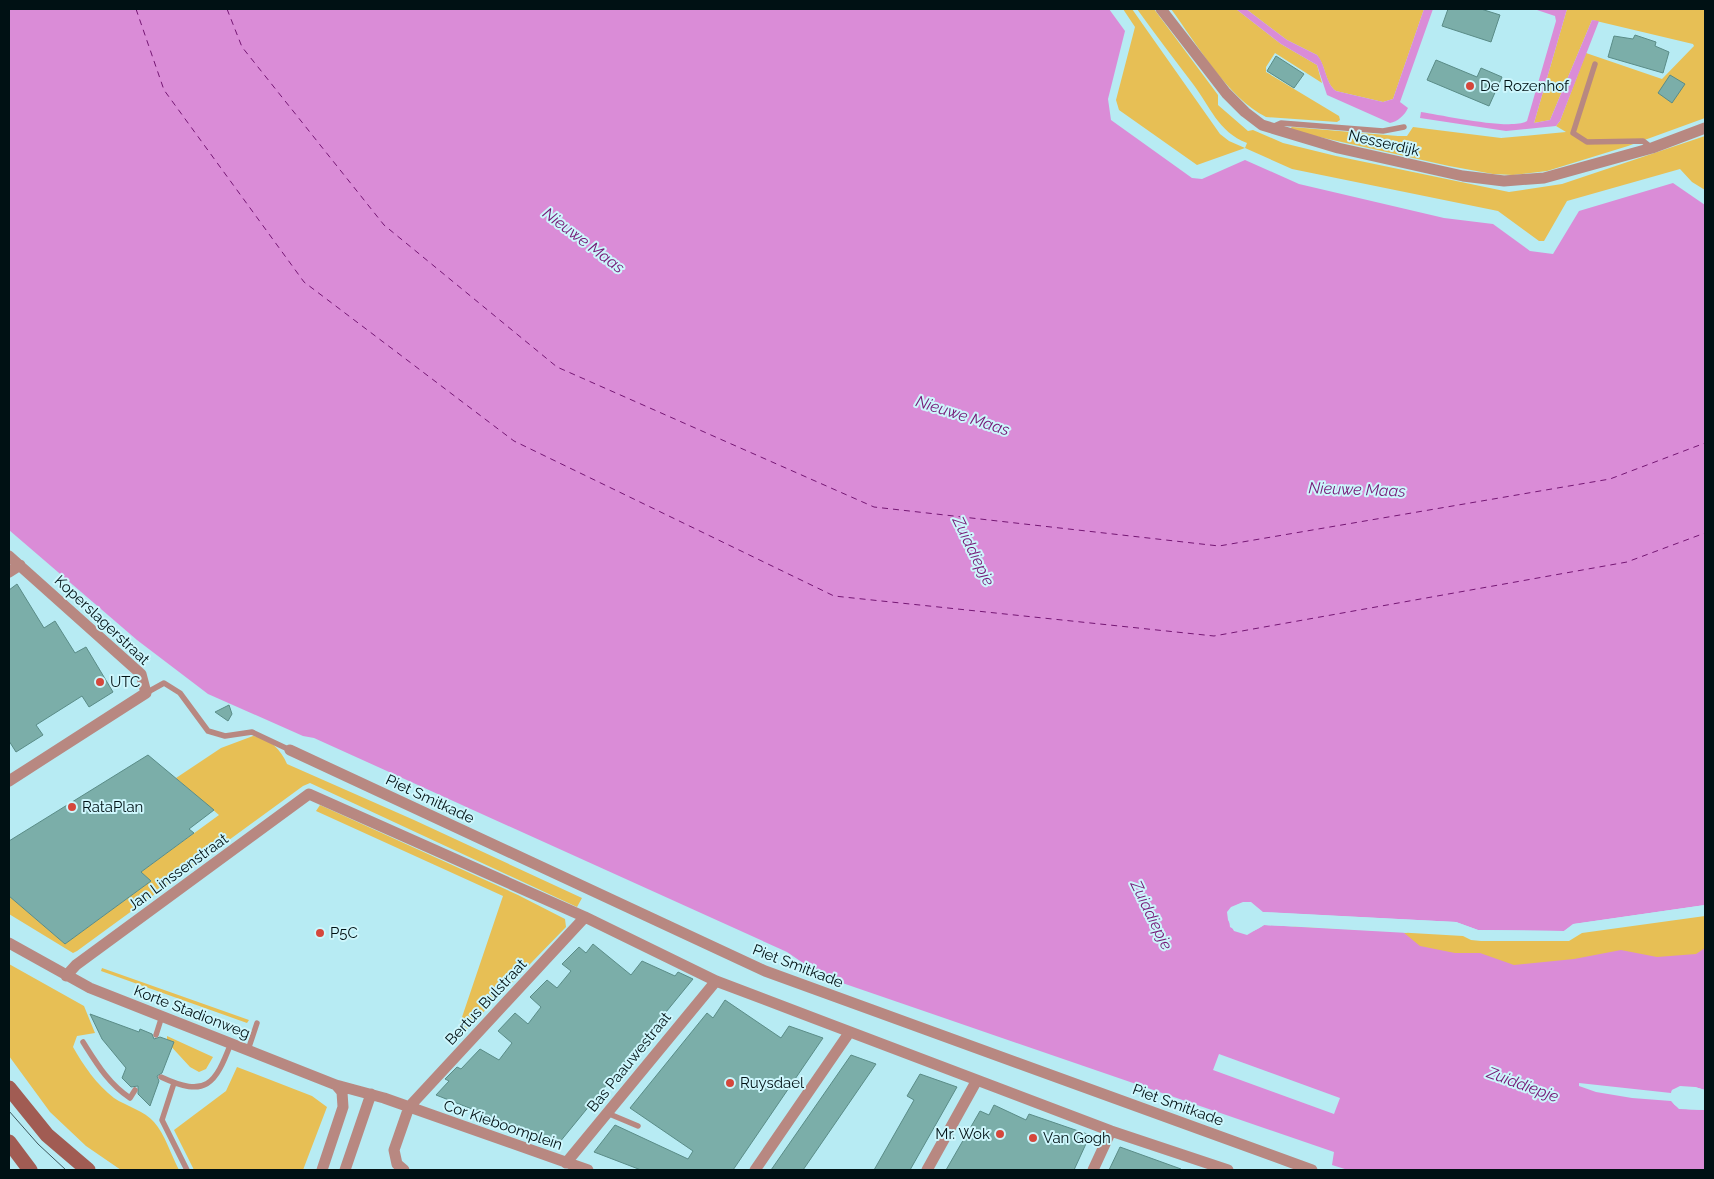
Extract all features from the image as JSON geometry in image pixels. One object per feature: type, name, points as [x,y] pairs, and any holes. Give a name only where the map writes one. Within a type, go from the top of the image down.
[{"type":"main road","points":[[9,1088],[48,1135],[88,1170]]},
{"type":"main road","points":[[9,1142],[30,1170]]},
{"type":"street","name":"Nesserdijk","points":[[1161,9],[1238,106],[1254,120],[1270,128],[1338,148],[1463,176],[1504,181],[1552,177],[1652,148],[1705,128]]},
{"type":"street","name":"Koperslagerstraat","points":[[9,556],[141,674],[146,694]]},
{"type":"street","points":[[9,572],[20,565]]},
{"type":"street","points":[[9,780],[146,694]]},
{"type":"street","name":"Piet Smitkade","points":[[290,750],[765,971],[1312,1170]]},
{"type":"street","name":"Jan Linssenstraat","points":[[66,976],[76,965],[309,794],[585,917]]},
{"type":"street","points":[[585,917],[716,981],[1111,1131],[1228,1170]]},
{"type":"street","name":"Bertus Bulstraat","points":[[409,1107],[585,917]]},
{"type":"street","name":"Korte Stadionweg","points":[[9,943],[66,976],[336,1085],[371,1094]]},
{"type":"street","name":"Bas Paauwestraat","points":[[566,1162],[716,981]]},
{"type":"street","points":[[755,1170],[849,1032]]},
{"type":"street","points":[[927,1170],[977,1080]]},
{"type":"street","points":[[322,1170],[342,1106],[342,1092],[336,1085]]},
{"type":"street","points":[[345,1170],[371,1094]]},
{"type":"street","name":"Cor Kieboomplein","points":[[371,1094],[588,1170]]},
{"type":"street","points":[[404,1170],[396,1164],[394,1150],[409,1107]]},
{"type":"street","points":[[1093,1170],[1111,1131]]},
{"type":"lane","points":[[1595,64],[1573,133],[1587,142],[1643,141],[1652,148]]},
{"type":"lane","points":[[1270,128],[1281,123],[1383,131],[1404,127]]},
{"type":"lane","points":[[146,694],[164,683],[180,693],[208,731],[225,736],[252,732],[290,750]]},
{"type":"lane","points":[[156,1035],[162,1016]]},
{"type":"lane","points":[[248,1050],[257,1023]]},
{"type":"lane","points":[[83,1042],[105,1077],[130,1098],[135,1090]]},
{"type":"lane","points":[[161,1077],[174,1083],[195,1087],[208,1084],[216,1078],[231,1043]]},
{"type":"lane","points":[[174,1083],[162,1120],[187,1170]]},
{"type":"lane","points":[[607,1113],[638,1126]]},
{"type":"shaded area","points":[[1123,9],[1132,9],[1220,134],[1229,141],[1245,148],[1197,165],[1119,110],[1116,100],[1135,27]]},
{"type":"shaded area","points":[[1137,9],[1154,9],[1218,95],[1218,105],[1248,131],[1253,130],[1283,143],[1509,192],[1562,184],[1705,136],[1705,190],[1692,182],[1680,169],[1567,201],[1544,241],[1539,241],[1498,211],[1292,169],[1245,148],[1247,143],[1229,132],[1215,118],[1193,84]]},
{"type":"shaded area","points":[[1171,9],[1236,9],[1281,44],[1317,65],[1322,83],[1275,53],[1266,67],[1266,72],[1339,116],[1340,120],[1337,122],[1266,117],[1252,108],[1239,97],[1214,69]]},
{"type":"shaded area","points":[[1246,9],[1424,9],[1393,99],[1383,102],[1336,91],[1332,88],[1317,55],[1287,40]]},
{"type":"shaded area","points":[[1567,9],[1705,9],[1705,118],[1628,146],[1547,171],[1513,175],[1493,174],[1449,166],[1288,130],[1292,127],[1407,136],[1413,127],[1501,138],[1566,132],[1556,126],[1560,121],[1586,53],[1662,79],[1694,46],[1693,44],[1592,20],[1550,120],[1534,123]]},
{"type":"shaded area","points":[[253,736],[264,739],[274,745],[287,764],[414,820],[582,898],[577,907],[310,783],[303,786],[73,953],[9,914],[9,896],[65,944],[151,881],[141,872],[219,815],[176,778],[221,748]]},
{"type":"shaded area","points":[[320,805],[518,895],[565,919],[566,927],[466,1030],[459,1026],[503,896],[316,811]]},
{"type":"shaded area","points":[[1705,916],[1705,987],[1626,1002],[1291,926],[1463,936],[1471,940],[1481,941],[1569,941],[1582,933]]},
{"type":"shaded area","points":[[9,964],[84,1006],[95,1033],[77,1036],[73,1047],[77,1054],[108,1093],[146,1115],[154,1122],[165,1139],[179,1170],[121,1170],[86,1146],[50,1112],[9,1056]]},
{"type":"shaded area","points":[[102,968],[249,1020],[247,1023],[101,971]]},
{"type":"shaded area","points":[[167,1036],[213,1057],[206,1069],[199,1072],[190,1067],[167,1042]]},
{"type":"shaded area","points":[[237,1067],[312,1096],[327,1107],[303,1170],[194,1170],[174,1130],[226,1091]]},
{"type":"water","points":[[9,9],[1109,9],[1125,31],[1108,99],[1111,120],[1192,178],[1202,179],[1245,160],[1299,184],[1444,218],[1493,224],[1530,251],[1553,254],[1579,211],[1673,183],[1705,205],[1705,905],[1574,924],[1564,931],[1478,930],[1456,922],[1262,912],[1245,903],[1237,905],[1228,912],[1230,927],[1243,932],[1251,932],[1264,925],[1403,932],[1420,946],[1455,953],[1480,953],[1514,965],[1574,959],[1621,950],[1657,957],[1696,954],[1705,948],[1705,1090],[1695,1087],[1672,1090],[1671,1097],[1676,1106],[1681,1108],[1705,1110],[1705,1170],[1348,1170],[1332,1165],[1334,1152],[822,976],[787,952],[314,738],[303,736],[208,694],[137,640],[9,530]]},
{"type":"water","points":[[1236,9],[1246,9],[1287,40],[1317,55],[1332,88],[1336,91],[1383,102],[1393,99],[1424,9],[1433,9],[1400,102],[1408,108],[1407,111],[1398,120],[1390,123],[1327,95],[1317,65],[1281,44]]},
{"type":"water","points":[[1534,9],[1567,9],[1534,123],[1550,120],[1592,20],[1599,21],[1560,121],[1556,126],[1506,131],[1420,118],[1421,112],[1492,123],[1519,124],[1527,121],[1556,21],[1555,16]]},
{"type":"pier","points":[[1243,902],[1251,902],[1263,912],[1456,922],[1478,930],[1564,931],[1573,924],[1705,905],[1705,908],[1575,926],[1564,934],[1478,933],[1455,925],[1262,914],[1250,905],[1237,906],[1230,912],[1232,926],[1235,929],[1247,932],[1264,922],[1403,930],[1408,933],[1264,925],[1247,935],[1234,931],[1228,920],[1227,912],[1231,907]]},
{"type":"pier","points":[[1219,1054],[1340,1098],[1334,1114],[1213,1070]]},
{"type":"pier","points":[[1579,1083],[1671,1093],[1672,1090],[1680,1086],[1695,1087],[1705,1090],[1705,1093],[1680,1089],[1674,1092],[1674,1102],[1680,1106],[1705,1107],[1705,1110],[1679,1109],[1671,1101],[1632,1098],[1596,1092],[1579,1086]]},
{"type":"building","points":[[1448,9],[1481,9],[1500,15],[1491,42],[1442,26]]},
{"type":"building","points":[[1635,35],[1656,42],[1655,46],[1669,52],[1663,73],[1608,57],[1614,36],[1633,39]]},
{"type":"building","points":[[1276,56],[1304,74],[1294,88],[1267,71]]},
{"type":"building","name":"De Rozenhof","points":[[1436,60],[1477,77],[1481,68],[1502,77],[1489,106],[1427,80]]},
{"type":"building","points":[[1670,75],[1685,84],[1672,103],[1658,93]]},
{"type":"building","points":[[17,584],[44,628],[55,621],[75,653],[86,647],[113,692],[89,707],[82,696],[36,725],[43,735],[16,752],[9,741],[9,590]]},
{"type":"building","points":[[229,705],[232,714],[228,721],[215,712]]},
{"type":"building","points":[[148,755],[214,810],[189,829],[194,833],[141,872],[151,881],[65,944],[9,896],[9,841]]},
{"type":"building","points":[[593,944],[631,975],[642,961],[675,976],[678,972],[693,979],[559,1143],[436,1095],[449,1081],[445,1079],[457,1067],[461,1069],[480,1049],[499,1060],[512,1043],[498,1031],[515,1013],[528,1024],[541,1007],[530,997],[547,980],[557,988],[571,971],[562,964],[579,947],[586,953]]},
{"type":"building","name":"Ruysdael","points":[[725,1000],[781,1038],[789,1026],[823,1038],[733,1170],[641,1170],[594,1152],[615,1125],[688,1159],[693,1151],[630,1108],[707,1013],[713,1018]]},
{"type":"building","points":[[90,1014],[139,1032],[140,1029],[152,1034],[154,1039],[160,1037],[174,1042],[162,1073],[157,1076],[159,1081],[150,1106],[138,1094],[138,1086],[131,1087],[122,1078],[126,1068],[102,1039]]},
{"type":"building","points":[[851,1055],[876,1064],[803,1170],[771,1170]]},
{"type":"building","points":[[920,1074],[957,1087],[910,1170],[874,1170],[914,1100],[907,1096]]},
{"type":"building","name":"Van Gogh","points":[[994,1105],[1026,1120],[1029,1114],[1090,1135],[1074,1170],[946,1170],[980,1111],[989,1115]]},
{"type":"building","points":[[1120,1147],[1181,1169],[1181,1170],[1109,1170]]},
{"type":"ferry route","points":[[136,9],[164,90],[304,282],[514,441],[834,596],[1214,636],[1627,562],[1705,533]]},
{"type":"ferry route","points":[[227,9],[242,47],[384,225],[557,367],[874,507],[1219,546],[1610,479],[1705,443]]},
{"type":"tram line","points":[[9,1111],[38,1144],[66,1170]]},
{"type":"place","name":"De Rozenhof","points":[[1470,86]]},
{"type":"place","name":"UTC","points":[[100,682]]},
{"type":"place","name":"RataPlan","points":[[72,807]]},
{"type":"place","name":"P5C","points":[[320,933]]},
{"type":"place","name":"Ruysdael","points":[[730,1083]]},
{"type":"place","name":"Mr. Wok","points":[[1000,1134]]},
{"type":"place","name":"Van Gogh","points":[[1033,1138]]},
{"type":"water label","name":"Nieuwe Maas","points":[[584,240]]},
{"type":"water label","name":"Nieuwe Maas","points":[[963,415]]},
{"type":"water label","name":"Nieuwe Maas","points":[[1357,489]]},
{"type":"water label","name":"Zuiddiepje","points":[[974,551]]},
{"type":"water label","name":"Zuiddiepje","points":[[1152,915]]},
{"type":"water label","name":"Zuiddiepje","points":[[1523,1084]]}]
